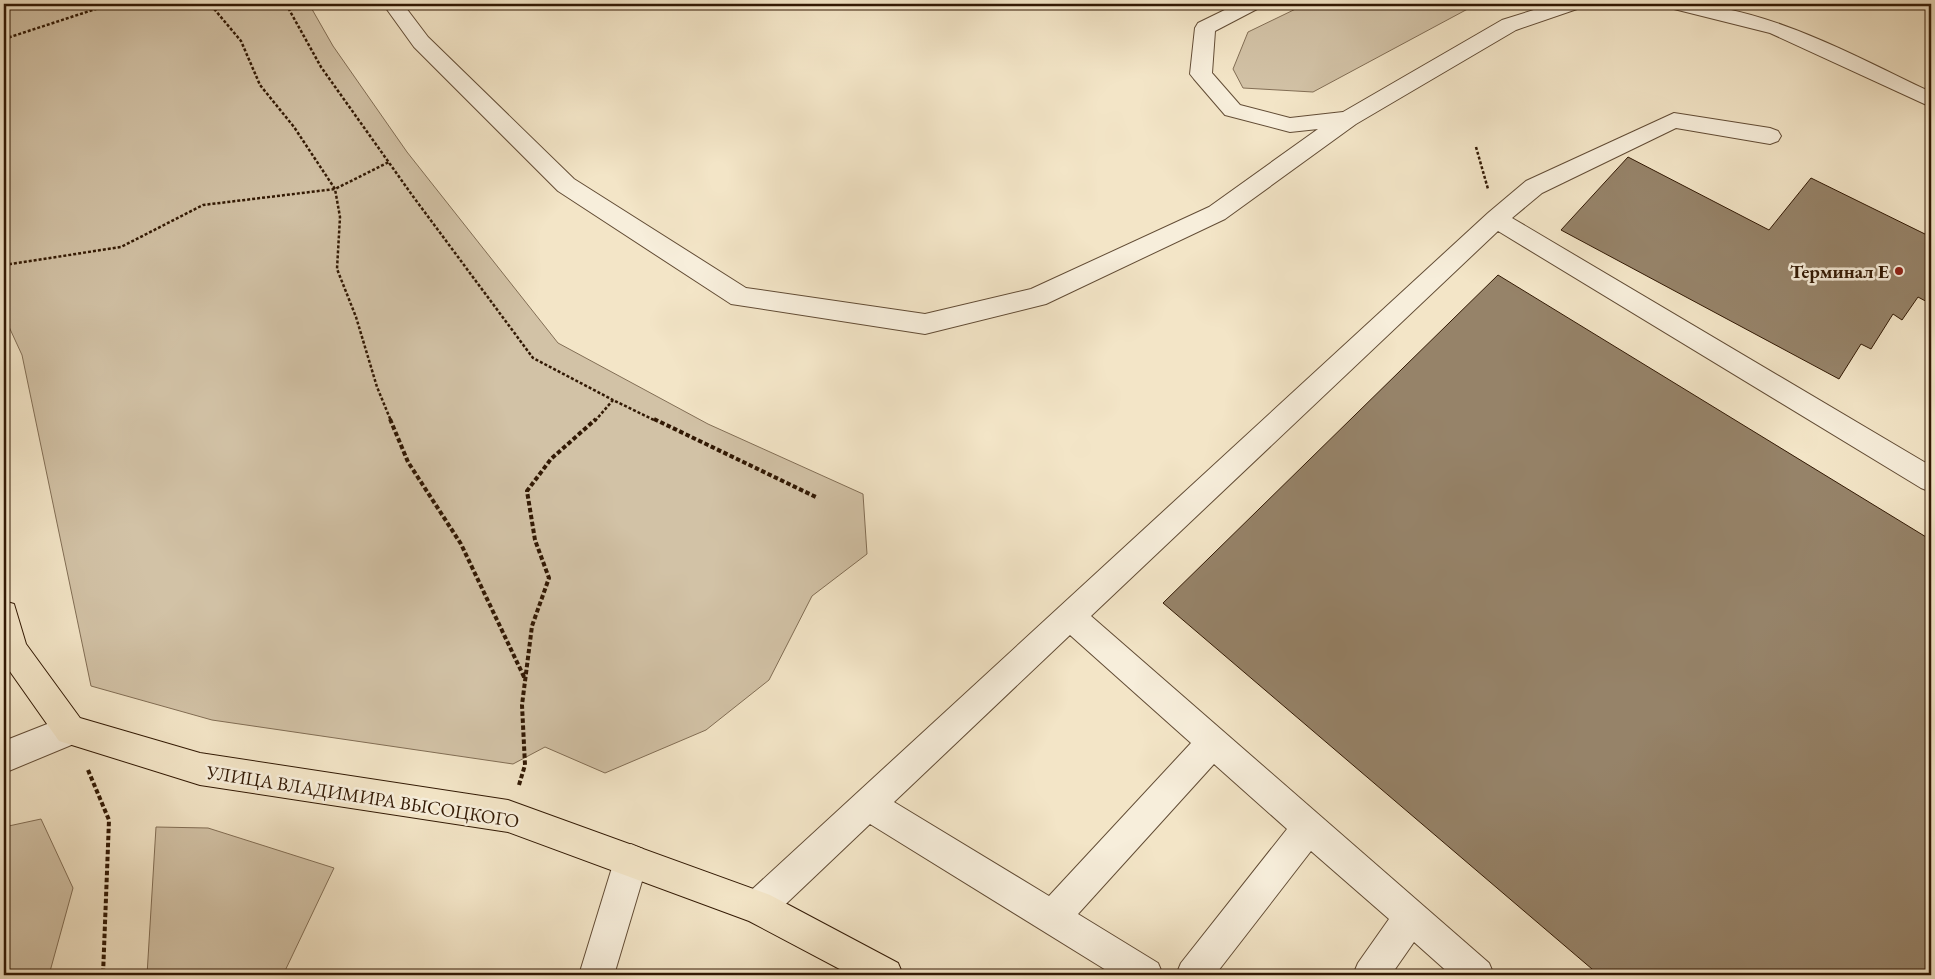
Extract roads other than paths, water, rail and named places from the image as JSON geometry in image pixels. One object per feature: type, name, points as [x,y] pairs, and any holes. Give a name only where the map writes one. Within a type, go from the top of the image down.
[{"type":"main road","points":[[4,614],[12,650],[70,730]]},
{"type":"main road","name":"УЛИЦА ВЛАДИМИРА ВЫСОЦКОГО","points":[[70,730],[200,769],[508,816],[758,907],[886,975]]},
{"type":"street","points":[[393,4],[421,42],[566,185],[740,297],[925,324],[1037,297],[1217,213],[1348,119],[1509,24],[1573,4]]},
{"type":"street","points":[[1252,4],[1205,28],[1201,74],[1233,110],[1290,124],[1348,119]]},
{"type":"street","points":[[1677,4],[1777,28],[1931,100]]},
{"type":"street","points":[[758,907],[1496,219],[1534,187],[1674,120],[1770,136]]},
{"type":"street","points":[[1496,219],[1931,480]]},
{"type":"street","points":[[1070,616],[1477,975]]},
{"type":"street","points":[[4,757],[70,730]]},
{"type":"street","points":[[1052,918],[1213,742]]},
{"type":"street","points":[[868,804],[1146,975]]},
{"type":"street","points":[[1193,975],[1309,827]]},
{"type":"street","points":[[596,975],[631,861]]},
{"type":"street","points":[[1370,975],[1411,917]]},
{"type":"place","name":"Терминал Е","points":[[1899,271]]}]
